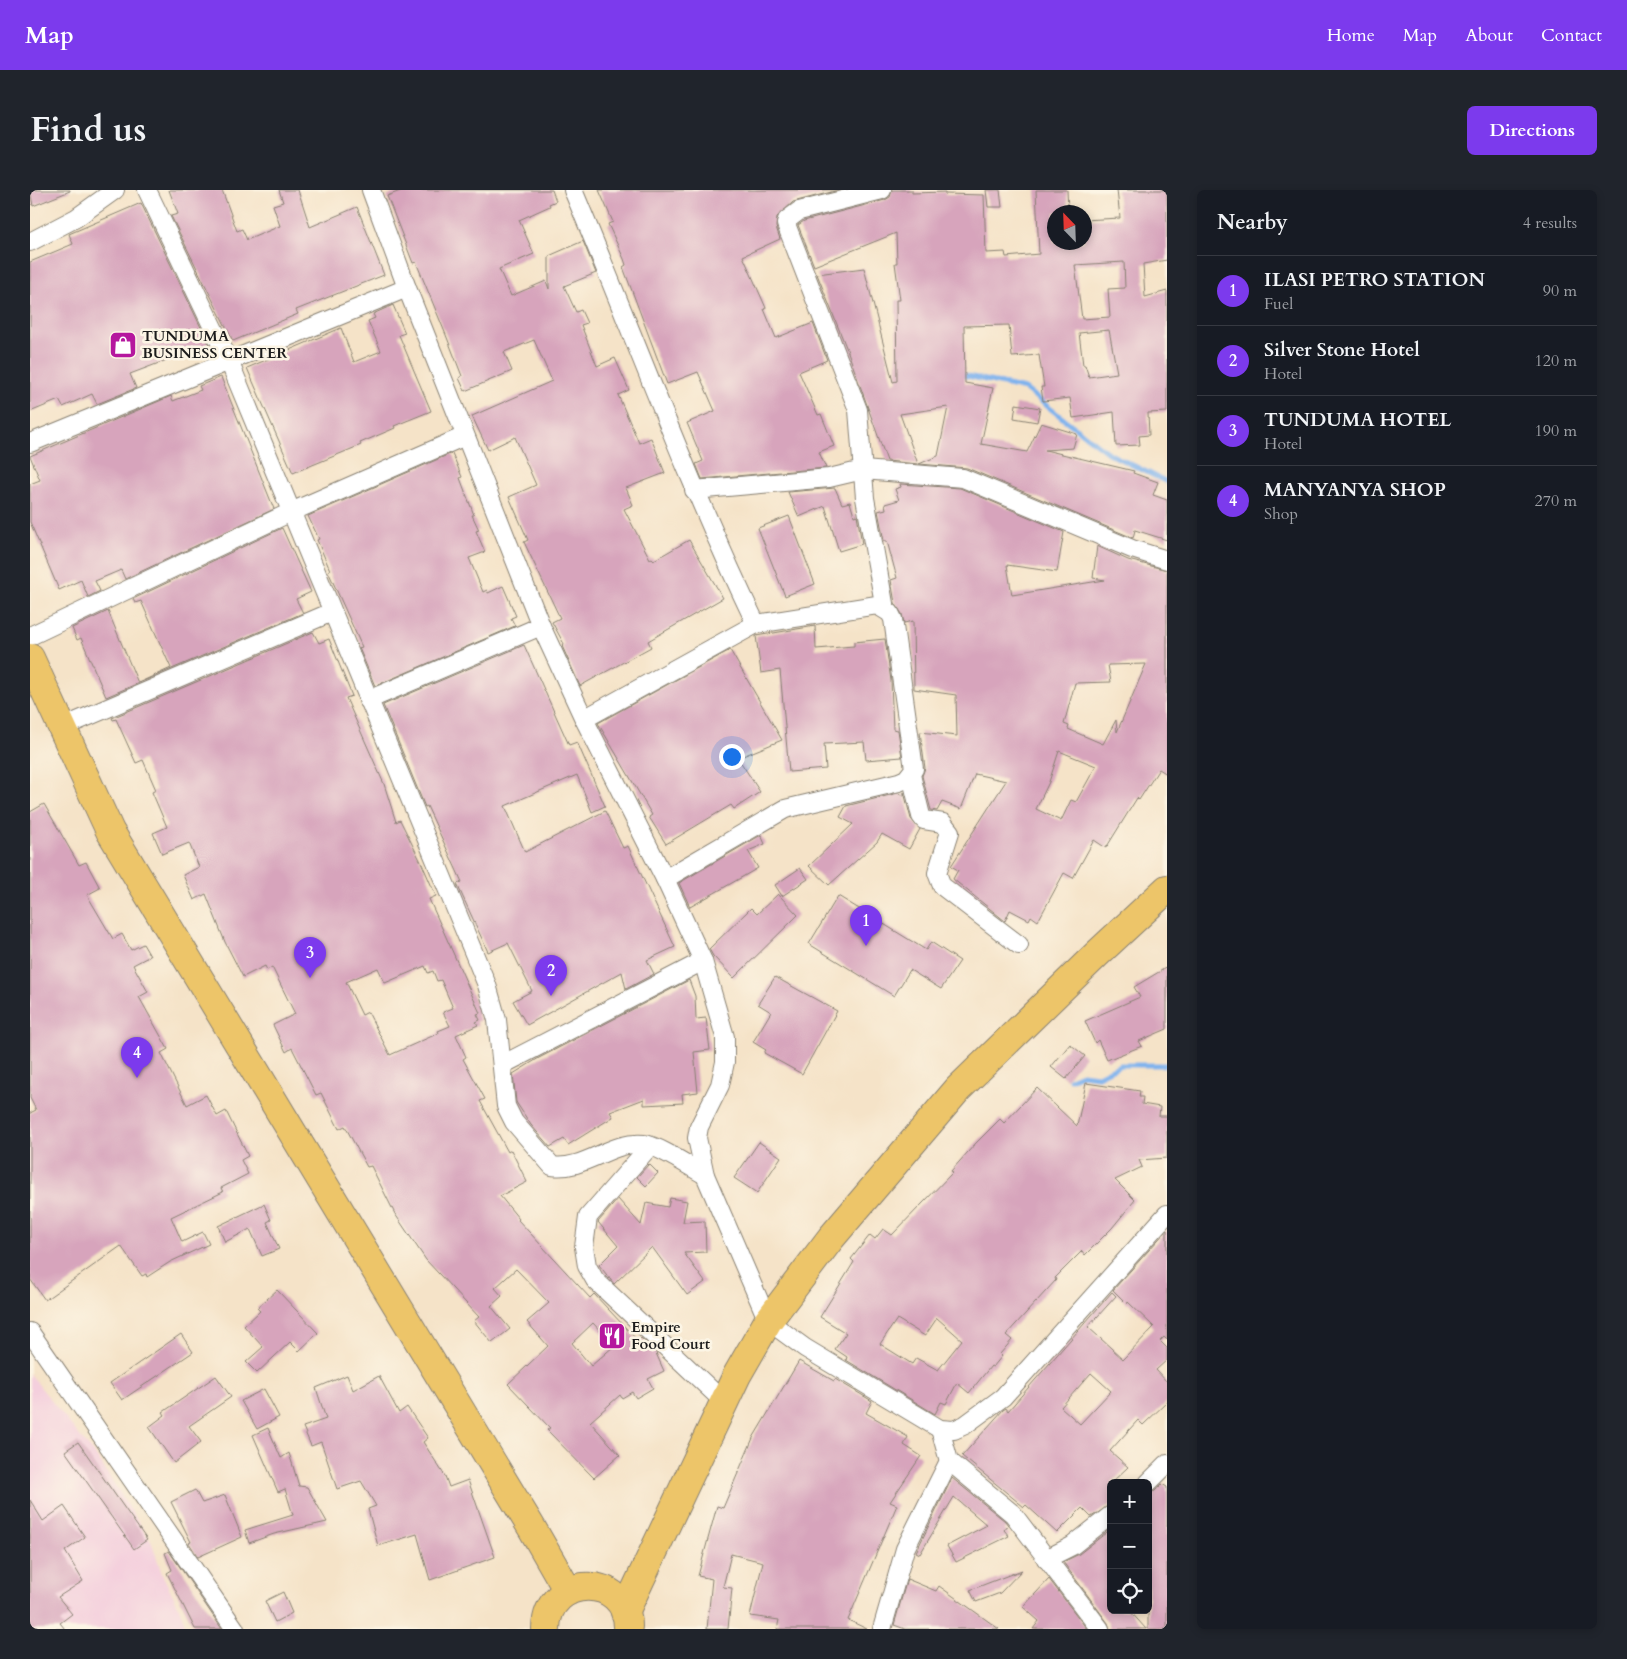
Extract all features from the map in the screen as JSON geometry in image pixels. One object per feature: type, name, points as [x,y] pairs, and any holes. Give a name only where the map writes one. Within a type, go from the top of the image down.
[{"type":"highway","points":[[30,658],[110,831],[568,1591]]},
{"type":"highway","points":[[626,1620],[724,1402],[744,1361],[768,1321],[831,1238],[958,1089],[1167,889]]},
{"type":"highway","points":[[546,1629],[548,1613],[553,1604],[568,1591],[577,1587],[596,1587],[614,1596],[626,1620]]},
{"type":"street","points":[[31,240],[76,218],[115,190]]},
{"type":"street","points":[[147,190],[229,361],[487,985],[497,1020],[505,1102],[514,1122],[552,1166],[565,1168],[622,1147],[637,1144],[650,1146],[705,1175]]},
{"type":"street","points":[[371,190],[407,288],[541,626],[584,720],[665,879],[703,960],[713,991],[725,1044],[725,1062],[720,1085],[697,1132],[705,1175],[768,1321],[805,1348],[940,1429],[954,1430],[965,1425],[1003,1396],[1167,1214]]},
{"type":"street","points":[[573,190],[639,348],[694,490],[756,624]]},
{"type":"street","points":[[882,190],[799,211],[787,220],[786,224],[858,410],[865,498],[885,609]]},
{"type":"street","points":[[30,443],[407,288]]},
{"type":"street","points":[[30,636],[291,512],[465,436]]},
{"type":"street","points":[[694,490],[829,478],[863,470],[963,478],[1132,549],[1167,560]]},
{"type":"street","points":[[584,720],[756,624],[877,605],[885,609],[893,619],[914,769],[911,775],[899,782],[785,809],[665,879]]},
{"type":"street","points":[[61,728],[332,612]]},
{"type":"street","points":[[368,700],[541,626]]},
{"type":"street","points":[[911,775],[917,806],[921,816],[924,820],[943,823],[950,832],[937,873],[942,886],[1019,945]]},
{"type":"street","points":[[502,1065],[703,960]]},
{"type":"street","points":[[650,1146],[588,1217],[584,1247],[586,1266],[595,1280],[724,1402]]},
{"type":"street","points":[[30,1332],[235,1629]]},
{"type":"street","points":[[940,1429],[949,1461],[1013,1514],[1100,1629]]},
{"type":"street","points":[[882,1629],[905,1549],[949,1461]]},
{"type":"street","points":[[1152,1480],[1167,1464]]},
{"type":"street","points":[[1046,1559],[1072,1546],[1107,1518]]},
{"type":"shaded area","points":[[30,1374],[98,1459],[152,1543],[162,1574],[178,1605],[187,1629],[30,1629]]},
{"type":"building","points":[[30,190],[70,190],[70,191],[33,206]]},
{"type":"building","points":[[169,190],[222,190],[237,231],[242,229],[247,240],[280,226],[273,205],[283,202],[279,190],[298,190],[310,227],[357,207],[384,275],[296,310],[298,314],[233,341],[171,216],[178,214]]},
{"type":"building","points":[[403,190],[552,190],[556,201],[549,204],[550,206],[519,220],[534,254],[499,269],[511,296],[546,281],[549,289],[549,256],[583,241],[596,273],[564,286],[576,312],[581,310],[587,323],[581,325],[597,366],[615,358],[629,390],[618,395],[639,443],[651,438],[665,473],[626,488],[633,505],[624,509],[650,559],[654,560],[689,540],[723,598],[648,641],[651,647],[580,686],[562,646],[564,644],[552,622],[560,618],[524,542],[528,540],[509,497],[536,485],[515,437],[488,450],[472,416],[552,381],[534,340],[504,352],[512,371],[465,391],[459,378],[462,376],[446,335],[416,262],[413,263],[387,196]]},
{"type":"building","points":[[599,190],[839,190],[793,202],[777,217],[776,227],[780,239],[743,256],[766,308],[764,309],[776,338],[813,323],[827,360],[799,372],[818,415],[821,414],[834,446],[819,452],[826,468],[702,479],[696,464],[703,461],[687,423],[715,411],[698,372],[667,384],[623,267],[626,265],[624,259],[608,224],[613,222]]},
{"type":"building","points":[[892,190],[912,190],[912,193],[945,192],[945,194],[984,195],[986,253],[1005,252],[1006,257],[1039,254],[1036,190],[1067,190],[1068,205],[1047,205],[1047,250],[1092,250],[1092,220],[1120,218],[1117,190],[1167,190],[1167,260],[1143,264],[1145,297],[1167,291],[1167,412],[1148,413],[1149,435],[1139,436],[1140,445],[1116,446],[1114,412],[1073,418],[1070,398],[1043,401],[1041,387],[1044,387],[1039,355],[1012,357],[1009,325],[964,326],[965,383],[993,388],[981,444],[1027,452],[1041,423],[1077,434],[1073,448],[1045,450],[1134,471],[1133,473],[1158,482],[1153,495],[1167,500],[1167,540],[1135,530],[1133,538],[967,468],[919,464],[938,456],[948,407],[900,414],[918,464],[887,461],[848,352],[817,274],[864,268],[893,382],[897,381],[896,300],[900,300],[895,263],[897,263],[896,233],[814,266],[798,225],[804,221],[885,200],[890,197]],"holes":[[[1124,262],[1125,288],[1108,289],[1110,317],[1082,319],[1075,265]],[[1109,330],[1117,373],[1089,377],[1085,365],[1083,365],[1079,333]]]},
{"type":"building","points":[[986,190],[1000,190],[1002,207],[988,207]]},
{"type":"building","points":[[141,203],[209,344],[130,374],[136,388],[97,404],[92,394],[63,407],[59,400],[30,412],[30,262],[73,244],[69,234]]},
{"type":"building","points":[[393,305],[405,333],[399,335],[431,411],[394,426],[395,428],[360,443],[361,445],[293,473],[247,368],[341,328],[354,362],[381,351],[368,321],[375,318],[373,314]]},
{"type":"building","points":[[221,377],[274,509],[125,579],[121,570],[95,581],[100,591],[88,597],[81,580],[59,590],[30,522],[30,484],[40,480],[30,456],[171,396],[173,401],[201,390],[199,386]]},
{"type":"building","points":[[1016,404],[1040,408],[1037,422],[1014,418]]},
{"type":"building","points":[[452,453],[462,477],[460,478],[474,515],[472,515],[479,530],[476,531],[485,552],[469,558],[483,592],[487,590],[488,593],[503,586],[516,616],[511,618],[515,626],[375,686],[359,648],[362,647],[328,571],[330,570],[317,540],[319,539],[308,516]]},
{"type":"building","points":[[900,484],[960,488],[1064,532],[1057,572],[1007,565],[1012,595],[1105,580],[1093,578],[1097,546],[1128,560],[1167,570],[1167,774],[1159,769],[1139,800],[1137,798],[1106,848],[1094,840],[1073,878],[1064,873],[1038,921],[1031,916],[1029,920],[1010,910],[1005,921],[953,879],[958,870],[951,866],[1006,781],[975,774],[961,809],[942,802],[937,811],[931,810],[922,776],[925,768],[920,732],[957,736],[956,695],[914,689],[913,621],[904,623],[902,614],[895,603],[891,580],[897,578],[887,541],[884,541],[878,511],[886,509],[885,504],[899,500],[895,489],[901,487]],"holes":[[[1146,664],[1117,732],[1116,720],[1103,744],[1068,729],[1069,726],[1064,724],[1075,683],[1111,682],[1108,665]],[[1059,751],[1096,766],[1076,802],[1071,800],[1061,821],[1036,809],[1049,782]]]},
{"type":"building","points":[[835,488],[842,504],[850,502],[854,516],[857,515],[862,544],[839,551],[825,506],[799,517],[788,492]]},
{"type":"building","points":[[789,516],[815,584],[785,596],[758,528]]},
{"type":"building","points":[[282,528],[311,592],[296,599],[303,613],[106,697],[81,638],[77,640],[72,628],[108,611],[138,683],[171,668],[141,601],[135,603],[133,599]]},
{"type":"building","points":[[815,626],[816,649],[854,646],[854,642],[885,639],[891,681],[893,729],[898,730],[902,757],[866,760],[864,742],[824,744],[826,769],[789,772],[780,670],[761,673],[756,636]]},
{"type":"building","points":[[313,632],[319,643],[329,639],[352,696],[346,698],[384,784],[396,822],[400,820],[422,864],[436,896],[429,899],[480,1013],[477,1014],[480,1020],[476,1022],[478,1025],[456,1035],[466,1057],[463,1059],[485,1099],[480,1101],[508,1152],[511,1150],[527,1182],[500,1196],[518,1220],[590,1298],[594,1294],[638,1341],[641,1338],[655,1351],[664,1371],[648,1379],[653,1388],[636,1398],[632,1392],[622,1398],[620,1395],[590,1422],[620,1455],[594,1478],[547,1430],[550,1428],[508,1384],[548,1346],[527,1322],[549,1303],[516,1269],[495,1288],[502,1296],[491,1306],[510,1329],[492,1343],[474,1321],[479,1317],[426,1260],[395,1214],[371,1166],[367,1167],[345,1126],[339,1129],[321,1093],[316,1095],[292,1048],[286,1052],[273,1025],[295,1014],[272,967],[267,970],[265,966],[243,977],[225,942],[206,894],[194,900],[183,875],[199,867],[189,843],[162,854],[153,833],[167,827],[152,792],[156,790],[143,760],[136,763],[116,719],[113,720],[112,718]],"holes":[[[425,966],[428,973],[433,971],[437,981],[441,980],[453,1008],[443,1012],[450,1026],[438,1031],[439,1033],[390,1055],[368,1012],[362,1015],[346,982],[378,968],[385,983]],[[593,1323],[614,1346],[591,1366],[572,1343]]]},
{"type":"building","points":[[524,645],[569,745],[577,742],[605,806],[592,812],[577,775],[505,806],[525,852],[605,811],[623,848],[628,846],[675,947],[647,960],[654,974],[626,989],[622,972],[527,1025],[513,1001],[532,991],[508,943],[488,952],[457,884],[462,882],[427,806],[425,807],[383,705]]},
{"type":"building","points":[[730,650],[782,740],[738,758],[760,792],[734,809],[731,805],[666,844],[649,817],[652,815],[598,723]]},
{"type":"building","points":[[904,792],[911,819],[920,829],[909,849],[882,834],[877,842],[829,885],[809,866],[853,824],[840,817],[846,806],[898,793],[904,796]]},
{"type":"building","points":[[44,804],[79,865],[86,862],[100,888],[87,895],[113,939],[122,934],[131,950],[143,944],[150,956],[133,965],[148,992],[139,997],[168,1049],[161,1053],[187,1105],[206,1095],[217,1116],[226,1111],[248,1156],[241,1160],[248,1174],[221,1188],[223,1192],[171,1217],[182,1242],[203,1232],[209,1244],[170,1262],[147,1277],[146,1274],[142,1276],[121,1246],[45,1300],[30,1279],[30,1113],[36,1110],[30,1098],[30,812]]},
{"type":"building","points":[[761,835],[765,844],[748,851],[758,868],[690,907],[679,883]]},
{"type":"building","points":[[800,868],[808,879],[782,896],[775,885]]},
{"type":"building","points":[[778,894],[798,915],[734,978],[713,956],[709,949],[751,908],[757,914]]},
{"type":"building","points":[[838,896],[926,950],[931,942],[960,961],[941,989],[910,970],[894,996],[809,944]]},
{"type":"building","points":[[1167,967],[1167,1029],[1139,1041],[1142,1046],[1107,1060],[1098,1040],[1095,1043],[1085,1021],[1140,997],[1134,987]]},
{"type":"building","points":[[775,977],[837,1011],[802,1074],[764,1053],[766,1050],[753,1042],[771,1012],[758,1004]]},
{"type":"building","points":[[689,980],[695,996],[696,1019],[706,1018],[710,1050],[694,1052],[698,1092],[682,1094],[683,1103],[644,1105],[644,1099],[610,1112],[613,1117],[568,1145],[564,1139],[550,1147],[531,1125],[516,1102],[513,1074],[539,1058]]},
{"type":"building","points":[[1070,1044],[1085,1056],[1066,1079],[1051,1067]]},
{"type":"building","points":[[1086,1083],[1140,1091],[1139,1097],[1143,1097],[1142,1104],[1160,1107],[1159,1116],[1167,1116],[1167,1158],[1139,1160],[1142,1167],[1115,1180],[1135,1200],[1112,1228],[1085,1255],[1082,1251],[1055,1278],[1056,1280],[1006,1335],[1012,1340],[1000,1354],[1002,1356],[993,1367],[991,1366],[969,1393],[957,1383],[946,1404],[941,1402],[935,1414],[846,1360],[847,1357],[835,1349],[846,1333],[820,1317],[854,1262],[851,1259],[870,1235],[875,1239],[883,1229],[892,1235],[953,1172],[951,1171],[976,1143],[1000,1119],[1004,1123],[1037,1088],[1077,1126]],"holes":[[[937,1318],[962,1340],[938,1370],[916,1358],[912,1364],[880,1344],[897,1319],[925,1336]]]},
{"type":"building","points":[[759,1142],[781,1157],[757,1193],[734,1178]]},
{"type":"building","points":[[649,1164],[658,1173],[646,1186],[637,1177]]},
{"type":"building","points":[[670,1198],[687,1201],[683,1222],[705,1221],[706,1252],[684,1253],[705,1282],[687,1295],[652,1247],[614,1284],[599,1265],[618,1246],[598,1222],[618,1199],[641,1225],[646,1203],[668,1207]]},
{"type":"building","points":[[264,1204],[271,1220],[267,1222],[279,1249],[262,1256],[250,1229],[225,1242],[218,1226]]},
{"type":"building","points":[[1167,1230],[1167,1340],[1164,1337],[1160,1341],[1167,1348],[1167,1360],[1156,1370],[1167,1382],[1167,1402],[1143,1425],[1138,1420],[1110,1451],[1128,1467],[1115,1479],[1107,1479],[1107,1507],[1091,1517],[1082,1508],[1057,1533],[1026,1505],[1024,1507],[962,1456],[1003,1410],[1006,1408],[1008,1411],[1112,1292],[1116,1296],[1088,1327],[1123,1359],[1154,1327],[1128,1302],[1127,1304],[1113,1290]],"holes":[[[1091,1373],[1111,1391],[1080,1424],[1061,1407]]]},
{"type":"building","points":[[277,1290],[318,1333],[299,1351],[290,1342],[257,1373],[246,1362],[263,1347],[244,1326],[260,1311],[257,1308]]},
{"type":"building","points":[[181,1334],[193,1352],[122,1400],[110,1383]]},
{"type":"building","points":[[799,1361],[834,1381],[835,1379],[872,1401],[866,1413],[908,1437],[904,1445],[921,1456],[890,1502],[897,1505],[848,1620],[867,1629],[777,1629],[779,1620],[750,1616],[763,1562],[731,1554],[723,1587],[732,1588],[728,1629],[707,1629],[712,1579],[698,1576],[717,1506],[723,1508],[753,1438]]},
{"type":"building","points":[[347,1375],[353,1390],[379,1376],[399,1413],[407,1407],[428,1438],[423,1442],[445,1476],[449,1487],[468,1480],[495,1557],[430,1580],[417,1534],[378,1546],[368,1509],[376,1506],[361,1481],[337,1489],[321,1442],[311,1446],[303,1427],[326,1419],[316,1388]]},
{"type":"building","points":[[216,1376],[231,1397],[189,1426],[201,1442],[174,1463],[149,1427],[165,1415],[163,1412]]},
{"type":"building","points":[[264,1389],[279,1417],[257,1429],[241,1401]]},
{"type":"building","points":[[268,1428],[281,1458],[289,1453],[299,1486],[307,1487],[327,1522],[274,1534],[249,1543],[245,1530],[293,1515],[285,1489],[278,1492],[253,1435]]},
{"type":"building","points":[[78,1442],[147,1540],[134,1549],[65,1451]]},
{"type":"building","points":[[952,1478],[1005,1521],[1008,1525],[1004,1530],[1009,1536],[956,1562],[947,1546],[987,1525],[954,1497],[920,1554],[916,1552]]},
{"type":"building","points":[[1162,1484],[1167,1487],[1167,1629],[1148,1629],[1148,1614],[1152,1614],[1152,1492]]},
{"type":"building","points":[[195,1490],[202,1503],[225,1495],[242,1537],[198,1557],[189,1543],[191,1542],[171,1502]]},
{"type":"building","points":[[30,1500],[43,1521],[64,1506],[85,1537],[65,1551],[83,1581],[58,1597],[72,1614],[60,1623],[65,1629],[30,1629]]},
{"type":"building","points":[[1107,1532],[1107,1614],[1133,1614],[1146,1629],[1110,1629],[1108,1623],[1063,1562],[1079,1554]]},
{"type":"building","points":[[169,1551],[222,1629],[195,1629],[167,1573],[172,1570],[165,1553]]},
{"type":"building","points":[[1022,1570],[1000,1593],[976,1602],[970,1590]]},
{"type":"building","points":[[907,1579],[936,1591],[939,1586],[999,1629],[905,1629],[894,1625]]},
{"type":"building","points":[[1049,1579],[1087,1629],[1033,1629],[1039,1621],[1023,1607]]},
{"type":"building","points":[[283,1592],[292,1613],[275,1622],[265,1601]]},
{"type":"waterway","points":[[959,374],[1025,389],[1108,453],[1167,482]]},
{"type":"waterway","points":[[1070,1079],[1082,1074],[1098,1076],[1120,1065],[1167,1065]]},
{"type":"place","name":"TUNDUMA BUSINESS CENTER","points":[[123,345]]},
{"type":"place","name":"ILASI PETRO STATION","points":[[866,946]]},
{"type":"place","name":"TUNDUMA HOTEL","points":[[310,978]]},
{"type":"place","name":"Silver Stone Hotel","points":[[551,996]]},
{"type":"place","name":"MANYANYA SHOP","points":[[137,1078]]},
{"type":"place","name":"Empire Food Court","points":[[612,1336]]}]
